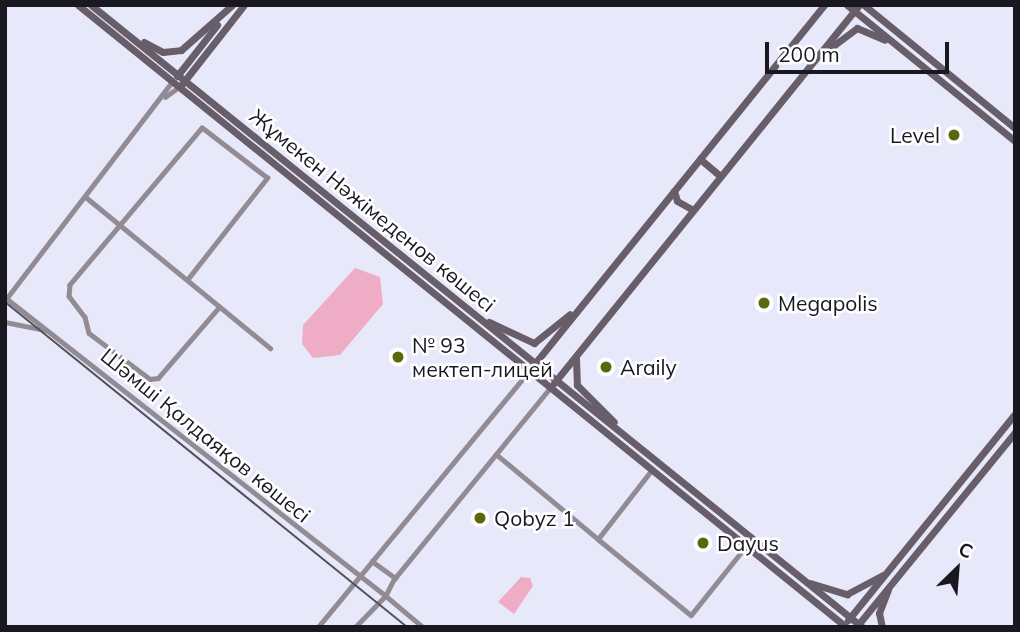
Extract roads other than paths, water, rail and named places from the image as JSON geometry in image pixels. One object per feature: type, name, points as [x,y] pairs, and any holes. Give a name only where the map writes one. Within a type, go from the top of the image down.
[{"type":"main road","name":"Жұмекен Нәжімеденов көшесі","points":[[78,5],[536,363],[859,626]]},
{"type":"main road","name":"Жұмекен Нәжімеденов көшесі","points":[[91,5],[178,81],[529,371],[844,626]]},
{"type":"main road","points":[[178,81],[232,5]]},
{"type":"main road","points":[[111,22],[151,47],[181,51],[232,5]]},
{"type":"main road","points":[[178,81],[244,5]]},
{"type":"main road","points":[[813,19],[817,5]]},
{"type":"main road","points":[[529,371],[824,5]]},
{"type":"main road","points":[[856,7],[901,49],[1015,141]]},
{"type":"main road","points":[[550,388],[856,7]]},
{"type":"main road","points":[[856,7],[1015,128]]},
{"type":"main road","points":[[815,59],[857,29],[901,49]]},
{"type":"main road","points":[[700,159],[720,176]]},
{"type":"main road","points":[[674,191],[677,201],[693,210]]},
{"type":"main road","points":[[478,317],[534,343],[581,305]]},
{"type":"main road","points":[[580,351],[574,370],[577,385],[620,431]]},
{"type":"main road","points":[[844,626],[1015,414]]},
{"type":"main road","points":[[859,626],[1015,432]]},
{"type":"main road","points":[[806,582],[847,594],[886,573]]},
{"type":"main road","points":[[883,627],[879,613],[889,586]]},
{"type":"street","points":[[6,298],[26,277],[178,81]]},
{"type":"street","points":[[187,280],[267,178],[202,128],[70,285],[69,296],[85,317],[89,334],[142,375],[158,378],[219,307]]},
{"type":"street","points":[[87,198],[270,348]]},
{"type":"street","name":"Шәмші Қалдаяқов көшесі","points":[[6,298],[423,627]]},
{"type":"street","points":[[5,322],[50,331]]},
{"type":"street","points":[[318,627],[529,371]]},
{"type":"street","points":[[356,627],[387,596],[395,578],[550,388]]},
{"type":"street","points":[[496,454],[691,615],[746,546]]},
{"type":"street","points":[[598,539],[651,471]]},
{"type":"street","points":[[372,561],[395,578]]},
{"type":"tram line","points":[[5,302],[407,627]]},
{"type":"place","name":"Level","points":[[954,135]]},
{"type":"place","name":"Megapolis","points":[[764,303]]},
{"type":"place","name":"№ 93 мектеп-лицей","points":[[398,357]]},
{"type":"place","name":"Araily","points":[[606,367]]},
{"type":"place","name":"Qobyz 1","points":[[480,518]]},
{"type":"place","name":"Dayus","points":[[703,543]]}]
